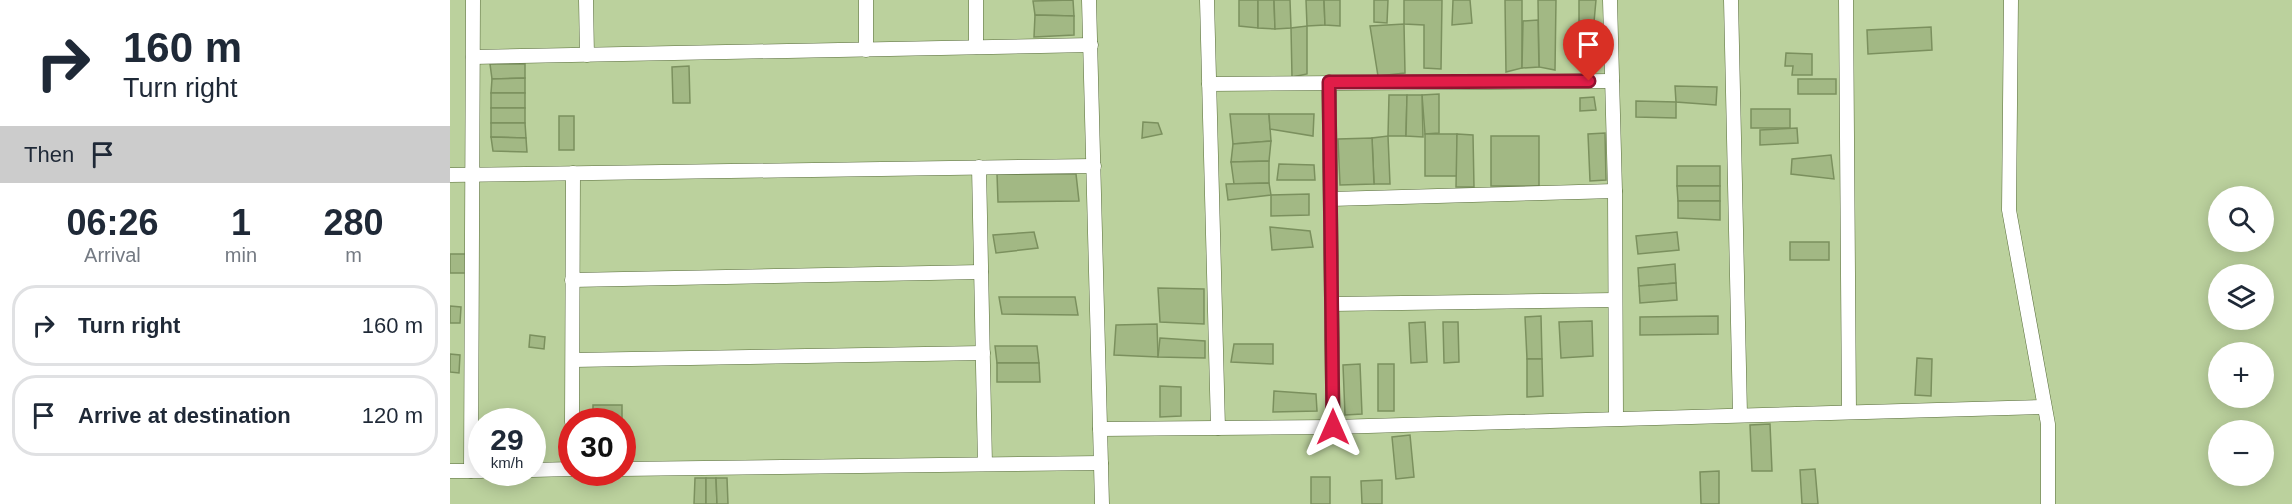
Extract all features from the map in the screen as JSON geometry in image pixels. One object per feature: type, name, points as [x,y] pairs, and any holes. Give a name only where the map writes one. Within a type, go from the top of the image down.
[{"type":"street","points":[[473,0],[475,408]]},
{"type":"street","points":[[586,0],[587,55]]},
{"type":"street","points":[[866,0],[866,50]]},
{"type":"street","points":[[976,0],[976,47]]},
{"type":"street","points":[[1089,0],[1102,504]]},
{"type":"street","points":[[1207,0],[1218,428]]},
{"type":"street","points":[[1610,0],[1615,191],[1616,417]]},
{"type":"street","points":[[1731,0],[1740,414]]},
{"type":"street","points":[[1846,0],[1849,412]]},
{"type":"street","points":[[2010,0],[2009,210],[2048,424],[2048,504]]},
{"type":"street","points":[[473,57],[1091,45]]},
{"type":"street","points":[[1209,84],[1612,81]]},
{"type":"street","points":[[1329,82],[1333,427]]},
{"type":"street","points":[[450,175],[1094,166]]},
{"type":"street","points":[[979,167],[985,464]]},
{"type":"street","points":[[572,408],[573,173]]},
{"type":"street","points":[[1331,199],[1615,191]]},
{"type":"street","points":[[572,279],[981,272]]},
{"type":"street","points":[[1332,304],[1616,300]]},
{"type":"street","points":[[573,360],[983,353]]},
{"type":"street","points":[[1100,429],[1333,427],[1616,417],[2044,407]]},
{"type":"street","points":[[636,469],[1101,463]]},
{"type":"street","points":[[450,471],[468,471]]},
{"type":"building","points":[[1073,0],[1074,16],[1035,15],[1033,1]]},
{"type":"building","points":[[1239,0],[1258,0],[1258,28],[1239,26]]},
{"type":"building","points":[[1258,0],[1274,0],[1275,29],[1258,28]]},
{"type":"building","points":[[1274,0],[1290,0],[1291,28],[1275,29]]},
{"type":"building","points":[[1306,0],[1324,0],[1325,25],[1307,26]]},
{"type":"building","points":[[1324,0],[1340,0],[1340,26],[1325,25]]},
{"type":"building","points":[[1374,0],[1388,0],[1387,23],[1374,22]]},
{"type":"building","points":[[1404,0],[1442,0],[1441,69],[1424,68],[1424,25],[1404,24]]},
{"type":"building","points":[[1453,0],[1470,0],[1472,23],[1452,25]]},
{"type":"building","points":[[1505,0],[1522,0],[1522,68],[1506,72]]},
{"type":"building","points":[[1538,0],[1556,0],[1555,70],[1539,67]]},
{"type":"building","points":[[1579,0],[1596,0],[1594,22],[1579,21]]},
{"type":"building","points":[[1035,15],[1074,16],[1074,35],[1034,37]]},
{"type":"building","points":[[1538,20],[1539,67],[1522,68],[1523,21]]},
{"type":"building","points":[[1404,24],[1405,73],[1378,76],[1370,26]]},
{"type":"building","points":[[1307,26],[1307,74],[1292,77],[1291,28]]},
{"type":"building","points":[[1931,27],[1932,50],[1868,54],[1867,30]]},
{"type":"building","points":[[1786,53],[1812,54],[1812,75],[1792,75],[1793,66],[1785,66]]},
{"type":"building","points":[[490,64],[525,64],[525,78],[492,79]]},
{"type":"building","points":[[689,66],[690,103],[673,103],[672,67]]},
{"type":"building","points":[[525,78],[525,93],[491,93],[492,79]]},
{"type":"building","points":[[1798,79],[1836,79],[1836,94],[1798,94]]},
{"type":"building","points":[[1675,86],[1717,87],[1716,105],[1676,102]]},
{"type":"building","points":[[491,93],[525,93],[525,108],[491,108]]},
{"type":"building","points":[[1439,94],[1439,133],[1425,134],[1422,95]]},
{"type":"building","points":[[1389,95],[1407,95],[1406,136],[1388,136]]},
{"type":"building","points":[[1407,95],[1422,95],[1423,137],[1406,136]]},
{"type":"building","points":[[1594,97],[1596,110],[1580,111],[1580,98]]},
{"type":"building","points":[[1636,101],[1676,102],[1676,118],[1636,117]]},
{"type":"building","points":[[491,108],[525,108],[525,123],[491,123]]},
{"type":"building","points":[[1751,109],[1790,109],[1790,128],[1751,128]]},
{"type":"building","points":[[1230,114],[1269,114],[1271,141],[1233,144]]},
{"type":"building","points":[[1269,114],[1314,114],[1313,136],[1270,129]]},
{"type":"building","points":[[559,116],[574,116],[574,150],[559,150]]},
{"type":"building","points":[[1143,122],[1158,123],[1162,134],[1142,138]]},
{"type":"building","points":[[491,123],[525,123],[526,138],[491,137]]},
{"type":"building","points":[[1797,128],[1798,143],[1760,145],[1760,130]]},
{"type":"building","points":[[1605,133],[1606,180],[1590,181],[1588,134]]},
{"type":"building","points":[[1425,134],[1457,134],[1458,176],[1425,176]]},
{"type":"building","points":[[1457,134],[1473,135],[1474,187],[1456,187]]},
{"type":"building","points":[[1388,136],[1390,184],[1374,184],[1372,138]]},
{"type":"building","points":[[1491,136],[1539,136],[1539,186],[1491,186]]},
{"type":"building","points":[[491,137],[526,138],[527,152],[493,151]]},
{"type":"building","points":[[1372,138],[1374,184],[1340,185],[1338,139]]},
{"type":"building","points":[[1271,141],[1269,161],[1231,162],[1233,144]]},
{"type":"building","points":[[1831,155],[1834,179],[1791,174],[1792,159]]},
{"type":"building","points":[[1269,161],[1269,183],[1234,184],[1231,162]]},
{"type":"building","points":[[1279,164],[1314,165],[1315,180],[1277,180]]},
{"type":"building","points":[[1677,166],[1720,166],[1720,186],[1677,186]]},
{"type":"building","points":[[997,174],[1076,174],[1079,201],[998,202]]},
{"type":"building","points":[[1269,183],[1271,195],[1228,200],[1226,184]]},
{"type":"building","points":[[1677,186],[1720,186],[1720,201],[1678,201]]},
{"type":"building","points":[[1309,194],[1309,215],[1271,216],[1271,195]]},
{"type":"building","points":[[1678,201],[1720,201],[1720,220],[1678,218]]},
{"type":"building","points":[[1270,227],[1310,231],[1313,247],[1272,250]]},
{"type":"building","points":[[1034,232],[1038,248],[996,253],[993,235]]},
{"type":"building","points":[[1677,232],[1679,250],[1638,254],[1636,236]]},
{"type":"building","points":[[1790,242],[1829,242],[1829,260],[1790,260]]},
{"type":"building","points":[[450,254],[466,254],[466,273],[450,273]]},
{"type":"building","points":[[1675,264],[1676,283],[1639,286],[1638,268]]},
{"type":"building","points":[[1676,283],[1677,300],[1640,303],[1639,286]]},
{"type":"building","points":[[1158,288],[1204,289],[1204,324],[1160,322]]},
{"type":"building","points":[[999,297],[1075,297],[1078,315],[1002,314]]},
{"type":"building","points":[[450,306],[461,307],[460,323],[450,323]]},
{"type":"building","points":[[1541,316],[1542,359],[1527,359],[1525,317]]},
{"type":"building","points":[[1718,316],[1718,334],[1640,335],[1640,317]]},
{"type":"building","points":[[1592,321],[1593,356],[1561,358],[1559,322]]},
{"type":"building","points":[[1425,322],[1427,362],[1411,363],[1409,323]]},
{"type":"building","points":[[1443,322],[1458,322],[1459,362],[1444,363]]},
{"type":"building","points":[[1157,324],[1158,357],[1114,355],[1116,325]]},
{"type":"building","points":[[530,335],[545,337],[544,349],[529,347]]},
{"type":"building","points":[[1160,338],[1205,341],[1205,358],[1158,357]]},
{"type":"building","points":[[1234,344],[1273,344],[1273,364],[1231,362]]},
{"type":"building","points":[[995,346],[1037,346],[1039,363],[997,363]]},
{"type":"building","points":[[450,354],[460,355],[459,373],[450,372]]},
{"type":"building","points":[[1917,358],[1932,359],[1931,396],[1915,395]]},
{"type":"building","points":[[1527,359],[1542,359],[1543,396],[1527,397]]},
{"type":"building","points":[[997,363],[1039,363],[1040,382],[997,382]]},
{"type":"building","points":[[1360,364],[1362,414],[1345,415],[1343,365]]},
{"type":"building","points":[[1378,364],[1394,364],[1394,411],[1378,411]]},
{"type":"building","points":[[1160,386],[1181,387],[1181,416],[1160,417]]},
{"type":"building","points":[[1274,391],[1316,394],[1317,411],[1273,412]]},
{"type":"building","points":[[593,405],[622,405],[622,408],[593,408]]},
{"type":"building","points":[[1770,424],[1772,471],[1752,471],[1750,425]]},
{"type":"building","points":[[1410,435],[1414,477],[1396,479],[1392,437]]},
{"type":"building","points":[[1815,469],[1818,504],[1802,504],[1800,470]]},
{"type":"building","points":[[1719,471],[1719,504],[1701,504],[1700,472]]},
{"type":"building","points":[[1311,477],[1330,477],[1330,504],[1311,504]]},
{"type":"building","points":[[695,478],[706,478],[706,504],[694,504]]},
{"type":"building","points":[[706,478],[716,478],[717,504],[706,504]]},
{"type":"building","points":[[716,478],[727,478],[728,504],[717,504]]},
{"type":"building","points":[[1382,480],[1382,504],[1362,504],[1361,481]]},
{"type":"route","points":[[1333,427],[1329,82],[1589,81]]}]
